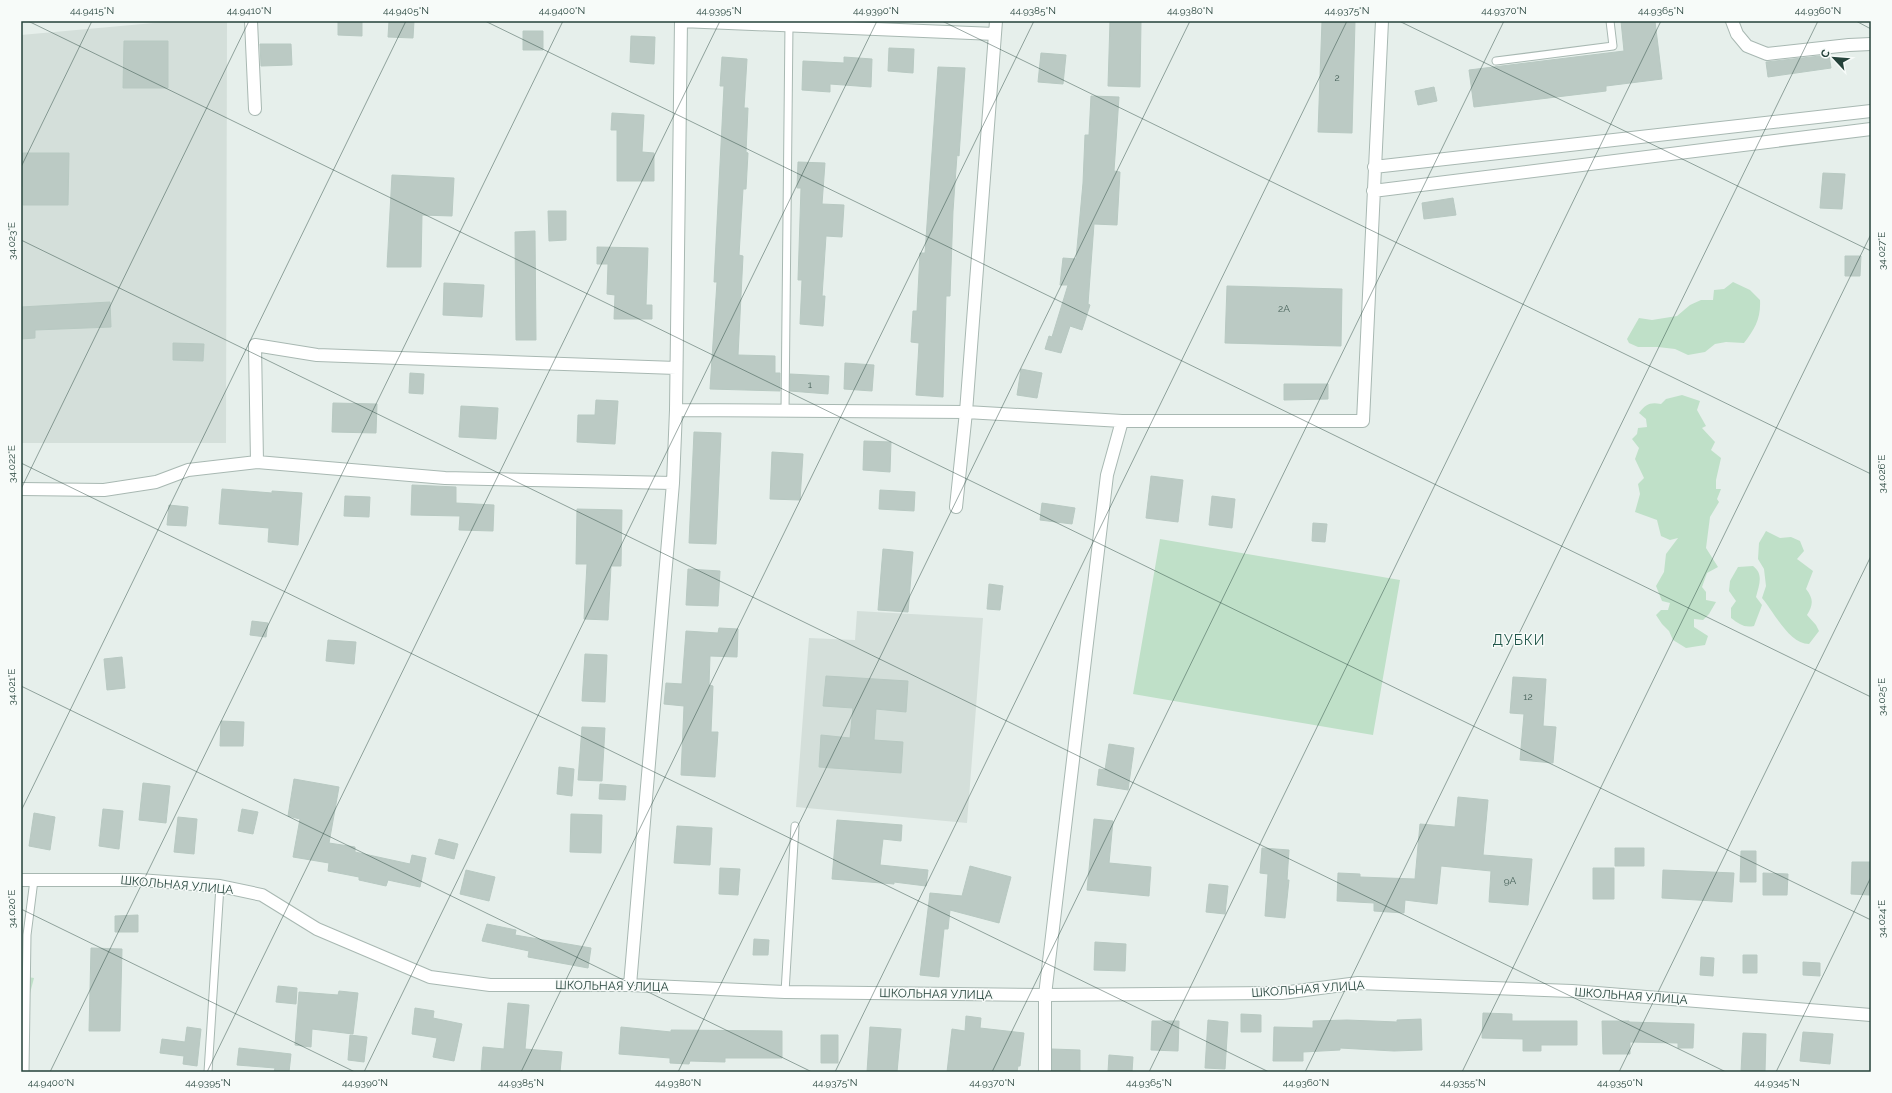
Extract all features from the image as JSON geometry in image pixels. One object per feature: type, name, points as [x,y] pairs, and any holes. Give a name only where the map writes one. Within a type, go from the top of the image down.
[{"type":"street","points":[[251,21],[255,110]]},
{"type":"street","points":[[630,985],[673,483],[676,410],[681,21],[789,24],[995,34]]},
{"type":"street","points":[[956,507],[966,412],[996,21]]},
{"type":"street","points":[[676,410],[966,412],[1122,421],[1363,421],[1382,21]]},
{"type":"street","points":[[1732,21],[1737,34],[1747,46],[1767,54],[1871,44]]},
{"type":"street","points":[[1374,166],[1871,111]]},
{"type":"street","points":[[1373,191],[1871,129]]},
{"type":"street","points":[[257,462],[255,345],[316,355],[676,368]]},
{"type":"street","points":[[1045,1072],[1045,996],[1107,475],[1122,421]]},
{"type":"street","points":[[21,488],[104,490],[156,482],[188,470],[257,462],[445,478],[673,483]]},
{"type":"street","name":"ШКОЛЬНАЯ УЛИЦА","points":[[21,880],[139,880],[220,886],[262,895],[317,929],[430,977],[490,985],[630,985],[785,992],[1045,996],[1282,993],[1358,983],[1572,991],[1871,1015]]},
{"type":"lane","points":[[1496,61],[1613,46],[1610,21]]},
{"type":"lane","points":[[784,411],[789,24]]},
{"type":"lane","points":[[785,992],[795,826]]},
{"type":"lane","points":[[25,1072],[25,923],[34,880]]},
{"type":"lane","points":[[208,1072],[220,886]]},
{"type":"shaded area","points":[[176,21],[227,21],[226,443],[21,443],[21,35]]},
{"type":"shaded area","points":[[857,611],[983,618],[967,823],[796,807],[809,638],[855,640]]},
{"type":"green space","points":[[1733,282],[1750,290],[1760,300],[1758,318],[1751,333],[1744,343],[1726,342],[1715,344],[1705,352],[1688,355],[1675,349],[1638,347],[1629,343],[1627,339],[1639,318],[1652,320],[1677,316],[1690,305],[1701,300],[1713,300],[1714,290],[1724,289]]},
{"type":"green space","points":[[1682,395],[1700,401],[1697,410],[1706,426],[1702,428],[1715,442],[1711,450],[1721,458],[1716,480],[1716,489],[1721,489],[1717,499],[1719,502],[1710,517],[1706,548],[1718,567],[1707,573],[1702,587],[1706,592],[1706,600],[1716,602],[1709,614],[1703,620],[1694,619],[1694,627],[1708,636],[1705,645],[1686,648],[1673,640],[1669,631],[1656,615],[1661,610],[1668,610],[1670,603],[1662,601],[1656,586],[1664,572],[1666,554],[1678,538],[1670,540],[1661,536],[1657,520],[1635,512],[1640,494],[1638,484],[1644,478],[1635,459],[1639,448],[1632,439],[1637,434],[1638,428],[1647,427],[1646,419],[1639,413],[1648,404],[1661,404],[1666,399]]},
{"type":"green space","points":[[1766,531],[1780,538],[1791,537],[1800,541],[1804,551],[1797,559],[1813,571],[1806,589],[1812,602],[1807,615],[1819,631],[1809,644],[1802,643],[1795,639],[1782,626],[1762,598],[1766,586],[1764,569],[1758,559],[1759,543]]},
{"type":"green space","points":[[1160,539],[1400,580],[1373,735],[1133,694]]},
{"type":"green space","points":[[1753,566],[1760,576],[1756,597],[1762,605],[1754,626],[1744,626],[1731,618],[1731,608],[1736,601],[1729,591],[1730,581],[1738,567]]},
{"type":"green space","points":[[21,976],[34,978],[21,1028]]},
{"type":"building","points":[[338,21],[362,21],[362,36],[338,35]]},
{"type":"building","points":[[389,21],[414,21],[413,38],[388,37]]},
{"type":"building","points":[[1110,21],[1141,21],[1140,87],[1108,86]]},
{"type":"building","points":[[1322,21],[1355,21],[1352,133],[1318,132]]},
{"type":"building","points":[[1621,21],[1655,21],[1662,79],[1606,86],[1606,91],[1474,107],[1469,70],[1624,51]]},
{"type":"building","points":[[523,31],[543,31],[543,50],[523,50]]},
{"type":"building","points":[[631,36],[655,37],[654,64],[630,62]]},
{"type":"building","points":[[124,41],[168,41],[168,88],[123,88]]},
{"type":"building","points":[[260,44],[291,44],[292,65],[261,66]]},
{"type":"building","points":[[889,48],[914,49],[913,73],[888,71]]},
{"type":"building","points":[[1041,53],[1066,55],[1063,84],[1038,82]]},
{"type":"building","points":[[1829,55],[1831,68],[1768,77],[1766,62]]},
{"type":"building","points":[[722,57],[747,59],[744,108],[748,108],[746,152],[748,153],[746,189],[743,189],[739,255],[743,256],[738,355],[775,356],[775,373],[780,373],[780,391],[710,389],[717,282],[714,282],[724,86],[720,86]]},
{"type":"building","points":[[844,57],[872,59],[871,87],[830,84],[830,92],[802,90],[803,61],[844,63]]},
{"type":"building","points":[[938,67],[965,68],[959,156],[957,155],[953,211],[950,296],[946,296],[943,397],[916,395],[919,343],[911,342],[913,311],[917,311],[920,253],[925,253]]},
{"type":"building","points":[[1434,87],[1437,101],[1418,105],[1415,91]]},
{"type":"building","points":[[1091,96],[1119,97],[1114,171],[1120,172],[1117,225],[1094,224],[1088,304],[1090,305],[1082,330],[1070,326],[1061,353],[1045,349],[1049,336],[1052,337],[1068,285],[1060,285],[1063,258],[1076,259],[1083,183],[1085,135],[1089,135]]},
{"type":"building","points":[[612,113],[644,115],[642,152],[654,153],[654,181],[617,181],[617,130],[611,130]]},
{"type":"building","points":[[69,153],[68,205],[23,205],[23,186],[21,186],[21,154]]},
{"type":"building","points":[[798,162],[825,163],[822,204],[844,205],[842,237],[826,236],[822,296],[825,296],[823,326],[800,324],[802,280],[798,280],[801,188],[797,188]]},
{"type":"building","points":[[1823,173],[1845,174],[1842,209],[1820,208]]},
{"type":"building","points":[[392,175],[454,178],[452,216],[422,215],[421,267],[387,267]]},
{"type":"building","points":[[1453,198],[1456,215],[1424,219],[1422,203]]},
{"type":"building","points":[[548,211],[566,211],[566,240],[549,241]]},
{"type":"building","points":[[535,231],[536,340],[516,340],[515,232]]},
{"type":"building","points":[[597,247],[648,248],[646,305],[652,305],[652,319],[614,319],[615,295],[607,294],[608,264],[597,264]]},
{"type":"building","points":[[1845,256],[1861,256],[1860,276],[1845,276]]},
{"type":"building","points":[[444,283],[484,285],[482,317],[443,315]]},
{"type":"building","points":[[1227,286],[1342,289],[1341,346],[1225,343]]},
{"type":"building","points":[[110,302],[111,327],[35,330],[35,338],[21,339],[21,307]]},
{"type":"building","points":[[173,343],[204,344],[203,361],[173,360]]},
{"type":"building","points":[[845,363],[874,365],[872,391],[844,389]]},
{"type":"building","points":[[1021,369],[1042,373],[1037,398],[1017,395]]},
{"type":"building","points":[[410,373],[424,374],[423,394],[409,393]]},
{"type":"building","points":[[790,374],[829,376],[828,394],[790,391]]},
{"type":"building","points":[[1284,384],[1328,384],[1328,399],[1284,400]]},
{"type":"building","points":[[596,400],[618,401],[615,444],[577,442],[578,415],[595,415]]},
{"type":"building","points":[[333,403],[377,404],[376,433],[332,432]]},
{"type":"building","points":[[461,406],[498,408],[496,439],[459,437]]},
{"type":"building","points":[[694,432],[721,433],[716,544],[689,543]]},
{"type":"building","points":[[864,441],[891,442],[890,472],[863,470]]},
{"type":"building","points":[[772,452],[803,454],[800,500],[770,499]]},
{"type":"building","points":[[1151,476],[1183,480],[1178,522],[1146,518]]},
{"type":"building","points":[[412,485],[456,487],[456,503],[494,505],[493,531],[459,530],[460,516],[411,515]]},
{"type":"building","points":[[222,489],[272,493],[272,491],[302,493],[298,545],[268,542],[269,528],[219,524]]},
{"type":"building","points":[[880,490],[915,492],[914,511],[879,509]]},
{"type":"building","points":[[345,496],[370,497],[369,517],[344,516]]},
{"type":"building","points":[[1212,496],[1235,499],[1232,528],[1209,525]]},
{"type":"building","points":[[1042,503],[1075,508],[1072,524],[1040,520]]},
{"type":"building","points":[[169,505],[188,507],[186,526],[167,525]]},
{"type":"building","points":[[577,509],[622,510],[621,566],[611,566],[608,620],[584,619],[587,564],[576,564]]},
{"type":"building","points":[[1313,523],[1327,524],[1325,542],[1312,541]]},
{"type":"building","points":[[883,549],[913,552],[908,612],[878,610]]},
{"type":"building","points":[[688,569],[720,571],[718,606],[686,605]]},
{"type":"building","points":[[989,584],[1003,586],[1000,610],[987,609]]},
{"type":"building","points":[[252,621],[268,623],[266,637],[250,635]]},
{"type":"building","points":[[719,628],[738,629],[737,657],[710,656],[709,685],[713,686],[711,732],[718,732],[715,777],[681,775],[684,706],[664,704],[666,683],[682,684],[686,631],[718,633]]},
{"type":"building","points":[[328,640],[356,642],[354,664],[326,661]]},
{"type":"building","points":[[585,654],[607,655],[605,702],[582,701]]},
{"type":"building","points":[[122,657],[125,688],[107,690],[104,659]]},
{"type":"building","points":[[826,676],[908,681],[906,712],[876,709],[874,740],[903,742],[901,773],[819,767],[821,735],[850,738],[853,708],[823,706]]},
{"type":"building","points":[[1513,677],[1546,679],[1543,726],[1556,727],[1553,763],[1520,760],[1524,714],[1510,713]]},
{"type":"building","points":[[221,721],[244,722],[243,746],[220,746]]},
{"type":"building","points":[[582,727],[605,728],[602,781],[578,780]]},
{"type":"building","points":[[1109,744],[1134,748],[1128,790],[1097,785],[1099,769],[1105,770]]},
{"type":"building","points":[[559,767],[574,769],[572,796],[557,794]]},
{"type":"building","points":[[294,779],[339,787],[329,843],[355,847],[355,852],[410,864],[412,855],[426,858],[420,887],[388,880],[386,886],[359,880],[359,877],[328,871],[329,863],[293,857],[300,819],[288,816]]},
{"type":"building","points":[[143,783],[170,786],[166,823],[139,820]]},
{"type":"building","points":[[600,784],[626,786],[625,800],[599,799]]},
{"type":"building","points":[[1458,797],[1488,800],[1483,855],[1532,859],[1528,905],[1489,902],[1491,871],[1441,866],[1437,904],[1405,900],[1404,913],[1374,911],[1374,903],[1337,901],[1338,873],[1360,874],[1360,877],[1415,879],[1420,824],[1455,827]]},
{"type":"building","points":[[103,809],[123,811],[119,849],[99,846]]},
{"type":"building","points":[[242,809],[258,812],[253,834],[238,831]]},
{"type":"building","points":[[34,813],[55,817],[50,850],[29,846]]},
{"type":"building","points":[[571,814],[602,815],[601,853],[570,852]]},
{"type":"building","points":[[178,817],[197,819],[194,854],[174,852]]},
{"type":"building","points":[[1094,819],[1113,821],[1109,863],[1151,867],[1149,896],[1087,890]]},
{"type":"building","points":[[837,820],[902,825],[901,841],[883,839],[880,865],[928,870],[926,886],[894,882],[894,884],[832,879]]},
{"type":"building","points":[[677,826],[712,828],[710,865],[674,863]]},
{"type":"building","points":[[439,839],[458,844],[454,859],[435,854]]},
{"type":"building","points":[[1262,848],[1289,850],[1287,880],[1289,880],[1285,918],[1265,916],[1268,874],[1260,873]]},
{"type":"building","points":[[1615,848],[1644,848],[1644,866],[1615,866]]},
{"type":"building","points":[[1741,851],[1756,851],[1756,882],[1740,882]]},
{"type":"building","points":[[1852,862],[1871,862],[1871,895],[1851,894]]},
{"type":"building","points":[[970,866],[1011,877],[999,923],[950,910],[948,929],[944,929],[939,977],[920,975],[930,893],[962,896]]},
{"type":"building","points":[[720,868],[740,869],[738,895],[719,894]]},
{"type":"building","points":[[1593,868],[1614,868],[1614,899],[1593,899]]},
{"type":"building","points":[[466,870],[495,877],[489,901],[460,894]]},
{"type":"building","points":[[1663,870],[1734,873],[1732,902],[1662,898]]},
{"type":"building","points":[[1763,873],[1788,874],[1787,895],[1763,895]]},
{"type":"building","points":[[1209,884],[1228,886],[1225,914],[1206,912]]},
{"type":"building","points":[[138,915],[138,932],[115,932],[115,916]]},
{"type":"building","points":[[487,924],[516,930],[515,935],[591,948],[588,968],[528,957],[529,951],[482,941]]},
{"type":"building","points":[[754,939],[769,940],[768,955],[753,955]]},
{"type":"building","points":[[1095,942],[1126,944],[1125,971],[1094,970]]},
{"type":"building","points":[[91,948],[122,949],[120,1031],[89,1031]]},
{"type":"building","points":[[1743,955],[1757,955],[1757,973],[1743,973]]},
{"type":"building","points":[[1701,957],[1714,958],[1713,976],[1700,975]]},
{"type":"building","points":[[1803,962],[1820,963],[1820,976],[1803,975]]},
{"type":"building","points":[[278,986],[297,988],[296,1004],[276,1002]]},
{"type":"building","points":[[339,991],[358,993],[353,1034],[312,1029],[311,1047],[295,1045],[299,992],[338,995]]},
{"type":"building","points":[[508,1003],[529,1005],[525,1049],[562,1052],[560,1072],[481,1072],[483,1047],[504,1049]]},
{"type":"building","points":[[415,1008],[434,1011],[433,1018],[462,1024],[454,1061],[433,1057],[437,1038],[412,1034]]},
{"type":"building","points":[[1483,1013],[1512,1014],[1512,1021],[1577,1021],[1577,1045],[1541,1045],[1541,1051],[1523,1051],[1523,1039],[1482,1038]]},
{"type":"building","points":[[1241,1014],[1261,1015],[1261,1032],[1241,1032]]},
{"type":"building","points":[[966,1016],[981,1018],[980,1028],[1024,1033],[1020,1066],[1018,1066],[1017,1072],[947,1072],[952,1029],[965,1031]]},
{"type":"building","points":[[1421,1019],[1422,1050],[1394,1051],[1340,1048],[1340,1050],[1303,1052],[1303,1061],[1273,1061],[1274,1027],[1313,1028],[1313,1021],[1347,1020],[1397,1022],[1397,1020]]},
{"type":"building","points":[[1208,1020],[1228,1022],[1225,1069],[1205,1068]]},
{"type":"building","points":[[1152,1021],[1179,1021],[1178,1051],[1151,1050]]},
{"type":"building","points":[[1602,1021],[1694,1024],[1693,1048],[1678,1048],[1678,1043],[1630,1042],[1630,1054],[1603,1054]]},
{"type":"building","points":[[187,1027],[201,1029],[197,1066],[183,1064],[184,1056],[160,1053],[162,1039],[185,1042]]},
{"type":"building","points":[[621,1027],[671,1032],[671,1030],[782,1031],[782,1058],[725,1058],[725,1062],[690,1061],[689,1064],[670,1063],[670,1058],[619,1054]]},
{"type":"building","points":[[870,1027],[901,1029],[897,1072],[867,1072]]},
{"type":"building","points":[[1803,1032],[1833,1034],[1830,1064],[1800,1061]]},
{"type":"building","points":[[1743,1033],[1766,1034],[1765,1072],[1741,1072]]},
{"type":"building","points":[[350,1035],[367,1037],[364,1062],[348,1060]]},
{"type":"building","points":[[821,1035],[838,1035],[838,1063],[821,1063]]},
{"type":"building","points":[[239,1048],[291,1054],[289,1072],[274,1072],[275,1068],[237,1065]]},
{"type":"building","points":[[1052,1049],[1080,1050],[1080,1072],[1052,1072]]},
{"type":"building","points":[[1109,1055],[1133,1057],[1132,1072],[1108,1072]]},
{"type":"district","name":"ДУБКИ","points":[[1519,640]]}]
